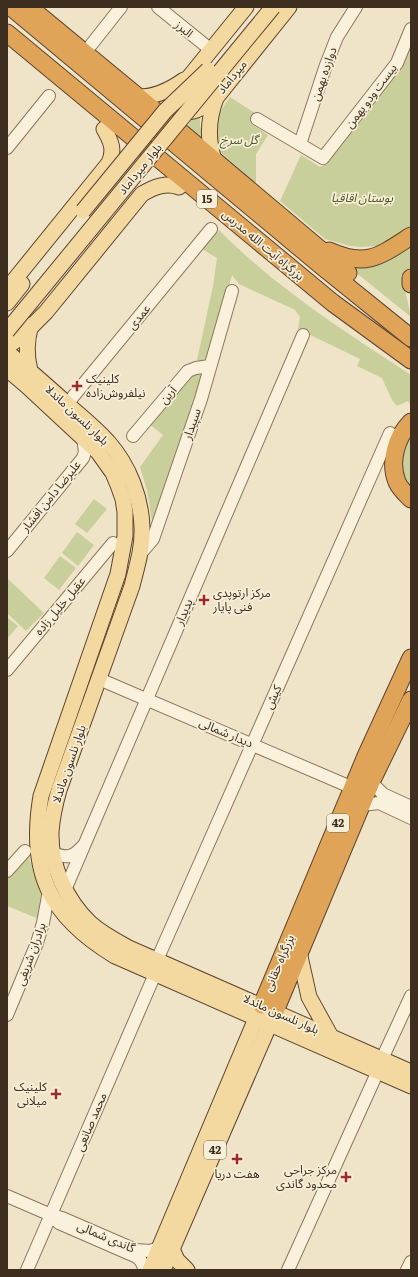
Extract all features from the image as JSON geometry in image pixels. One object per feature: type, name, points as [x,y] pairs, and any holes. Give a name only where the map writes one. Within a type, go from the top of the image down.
[{"type":"highway","name":"بزرگراه آیت الله مدرس","points":[[11,7],[316,262],[411,338]]},
{"type":"highway","points":[[29,7],[411,326]]},
{"type":"highway","name":"بزرگراه آیت الله مدرس","points":[[7,33],[327,298],[411,360]]},
{"type":"highway","points":[[7,48],[104,129],[133,144],[179,187],[351,327],[389,345]]},
{"type":"highway","points":[[303,235],[333,253],[349,258],[364,260],[388,251],[411,236]]},
{"type":"highway","points":[[411,278],[411,284]]},
{"type":"highway","points":[[411,422],[397,443],[393,458],[395,475],[398,484],[411,500]]},
{"type":"highway","name":"بزرگراه حقانی","points":[[263,1012],[353,788],[411,658]]},
{"type":"highway","name":"بزرگراه حقانی","points":[[263,1012],[299,952],[372,782],[411,700]]},
{"type":"main road","name":"بلوار میرداماد","points":[[7,332],[212,73],[260,7]]},
{"type":"main road","name":"بلوار میرداماد","points":[[7,315],[212,73],[272,7]]},
{"type":"main road","name":"میرداماد","points":[[214,160],[210,148],[208,131],[216,98],[289,7]]},
{"type":"main road","points":[[216,98],[201,110],[187,111],[178,102],[177,95],[181,87],[244,10],[253,10],[261,16],[265,23],[266,35]]},
{"type":"main road","points":[[7,303],[165,111],[212,73]]},
{"type":"main road","points":[[30,371],[26,359],[26,350],[35,316],[103,226],[183,127],[197,107],[212,73]]},
{"type":"main road","points":[[138,97],[146,97],[163,92],[190,76]]},
{"type":"main road","points":[[7,289],[109,163],[112,157],[113,149],[110,138],[104,129]]},
{"type":"main road","points":[[8,356],[22,336],[46,312],[142,194],[166,185],[179,187]]},
{"type":"main road","points":[[7,332],[20,327],[24,322],[32,292],[115,193],[120,190],[127,189],[142,194]]},
{"type":"main road","name":"بلوار نلسون ماندلا","points":[[8,356],[30,371],[109,444],[127,469],[135,488],[142,518],[143,528],[141,553],[132,586],[55,803],[51,834],[53,854],[65,890],[74,904],[91,924],[156,967],[233,1008],[263,1012],[330,1036],[380,1065],[411,1086]]},
{"type":"main road","name":"بلوار نلسون ماندلا","points":[[8,356],[27,386],[98,452],[106,462],[118,484],[123,499],[125,512],[125,536],[118,574],[41,796],[36,827],[37,845],[41,870],[49,891],[64,914],[83,935],[115,956],[156,967],[263,1012],[380,1065],[411,1072]]},
{"type":"main road","points":[[7,380],[27,386]]},
{"type":"main road","points":[[299,952],[309,997],[330,1036]]},
{"type":"main road","points":[[233,1008],[242,1026],[242,1052]]},
{"type":"main road","name":"بزرگراه حقانی","points":[[163,1270],[167,1246],[242,1052],[263,1012]]},
{"type":"main road","name":"بزرگراه حقانی","points":[[150,1270],[167,1246],[263,1012]]},
{"type":"main road","points":[[167,1246],[177,1260],[188,1270]]},
{"type":"street","points":[[91,45],[121,7]]},
{"type":"street","name":"البرز","points":[[158,7],[211,50]]},
{"type":"street","name":"دوازده بهمن","points":[[300,144],[326,65],[337,37],[356,7]]},
{"type":"street","name":"بیست ودو بهمن","points":[[300,144],[323,158],[397,63],[411,29]]},
{"type":"street","points":[[7,148],[49,96]]},
{"type":"street","points":[[257,119],[300,144]]},
{"type":"street","name":"عمدی","points":[[67,404],[211,229]]},
{"type":"street","name":"سپیدار","points":[[141,553],[153,539],[200,399],[232,291]]},
{"type":"street","name":"پدیدار","points":[[65,890],[303,335]]},
{"type":"street","name":"آرین","points":[[133,436],[188,371],[210,366]]},
{"type":"street","name":"کیش","points":[[156,967],[390,433]]},
{"type":"street","name":"علیرضا دامن افشار","points":[[7,551],[83,458],[85,452],[83,438]]},
{"type":"street","name":"عقیل خلیل زاده","points":[[7,670],[113,543]]},
{"type":"street","name":"دیدار شمالی","points":[[99,679],[353,788]]},
{"type":"street","points":[[372,782],[383,794],[411,807]]},
{"type":"street","points":[[362,805],[379,803],[411,818]]},
{"type":"street","points":[[53,854],[65,857],[71,856],[76,854],[85,843]]},
{"type":"street","points":[[7,871],[25,851]]},
{"type":"street","name":"برادران شریفی","points":[[7,1015],[37,943],[43,923],[49,891]]},
{"type":"street","name":"محمد صانعی","points":[[27,1270],[156,967]]},
{"type":"street","points":[[288,1270],[411,996]]},
{"type":"street","name":"گاندی شمالی","points":[[7,1196],[51,1215],[62,1218],[132,1249],[150,1251],[167,1246]]},
{"type":"street","name":"گاندی شمالی","points":[[51,1215],[59,1223],[137,1257],[142,1261],[145,1270]]},
{"type":"street","points":[[407,1270],[411,1262]]},
{"type":"green space","name":"بوستان اقاقیا","points":[[411,45],[411,228],[380,246],[350,246],[325,239],[280,201],[301,155],[320,167],[327,163],[398,72]]},
{"type":"green space","name":"گل سرخ","points":[[230,97],[258,115],[252,124],[268,135],[256,154],[256,183],[220,152],[216,144],[214,130],[216,123],[221,110]]},
{"type":"green space","points":[[197,112],[200,116],[204,145],[184,131]]},
{"type":"green space","points":[[219,230],[263,271],[336,325],[411,375],[411,406],[408,401],[397,406],[392,400],[382,378],[357,366],[360,359],[298,329],[300,317],[295,310],[239,284],[232,275],[208,364],[197,360],[213,286],[217,258],[202,249]]},
{"type":"green space","points":[[411,241],[411,263],[406,294],[411,317],[344,263]]},
{"type":"green space","points":[[191,373],[204,373],[152,522],[147,490],[140,467],[163,435],[149,424]]},
{"type":"green space","points":[[411,428],[411,493],[398,468]]},
{"type":"green space","points":[[94,499],[107,509],[87,533],[75,524]]},
{"type":"green space","points":[[77,532],[94,545],[78,566],[62,553]]},
{"type":"green space","points":[[60,556],[76,568],[59,590],[44,578]]},
{"type":"green space","points":[[7,578],[44,613],[26,631],[7,613]]},
{"type":"green space","points":[[8,618],[18,626],[7,639],[7,619]]},
{"type":"green space","points":[[28,855],[42,897],[39,919],[7,906],[7,878]]},
{"type":"place","name":"کلینیک نیلفروش‌زاده","points":[[77,386]]},
{"type":"place","name":"مرکز ارتوپدی فنی پایار","points":[[204,600]]},
{"type":"place","name":"کلینیک میلانی","points":[[56,1094]]},
{"type":"place","name":"هفت دریا","points":[[237,1159]]},
{"type":"place","name":"مرکز جراحی محدود گاندی","points":[[346,1177]]}]
